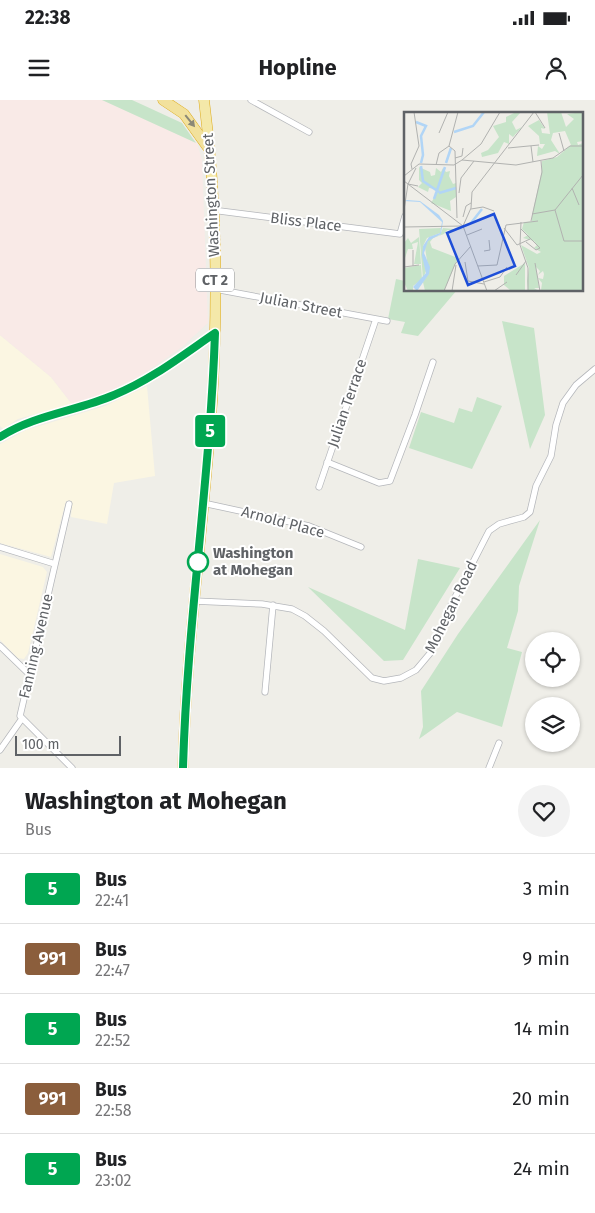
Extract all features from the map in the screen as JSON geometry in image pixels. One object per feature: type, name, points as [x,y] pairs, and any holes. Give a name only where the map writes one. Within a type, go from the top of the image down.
[{"type":"highway","points":[[162,100],[178,108],[188,118],[209,150]]},
{"type":"highway","name":"Washington Street","points":[[183,768],[186,698],[203,504],[215,333],[212,210],[204,100]]},
{"type":"street","points":[[251,100],[310,132]]},
{"type":"street","name":"Bliss Place","points":[[212,210],[400,234],[404,220]]},
{"type":"street","name":"Julian Street","points":[[215,289],[387,321]]},
{"type":"street","name":"Julian Terrace","points":[[319,487],[376,319]]},
{"type":"street","points":[[0,438],[35,420],[93,404],[134,386],[215,333]]},
{"type":"street","points":[[327,462],[379,483],[392,479],[433,362]]},
{"type":"street","name":"Mohegan Road","points":[[194,601],[273,605],[292,610],[305,616],[375,679],[384,681],[395,680],[411,673],[432,650],[450,607],[489,530],[497,525],[521,519],[530,512],[536,486],[551,456],[556,425],[563,403],[576,385],[595,369]]},
{"type":"street","name":"Fanning Avenue","points":[[69,504],[29,674],[21,720],[72,768]]},
{"type":"street","name":"Arnold Place","points":[[203,504],[309,526],[360,547]]},
{"type":"street","points":[[0,547],[55,564]]},
{"type":"street","points":[[265,692],[273,605]]},
{"type":"street","points":[[0,646],[29,674]]},
{"type":"street","points":[[0,750],[21,720]]},
{"type":"street","points":[[489,768],[499,743]]},
{"type":"shaded area","points":[[0,100],[102,100],[197,143],[202,160],[208,323],[182,347],[139,377],[108,392],[72,404],[51,377],[0,335]]},
{"type":"shaded area","points":[[0,335],[51,377],[72,404],[18,419],[3,429],[0,426]]},
{"type":"shaded area","points":[[147,386],[155,476],[114,483],[107,524],[71,517],[72,503],[66,501],[51,557],[0,543],[0,444],[26,430],[105,406]]},
{"type":"shaded area","points":[[0,554],[43,567],[47,572],[28,653],[24,659],[18,658],[0,640]]},
{"type":"green space","points":[[102,100],[132,100],[143,105],[182,123],[196,143]]},
{"type":"green space","points":[[396,279],[404,281],[404,291],[456,291],[418,336],[401,333],[405,322],[388,319]]},
{"type":"green space","points":[[502,321],[534,328],[545,415],[530,449]]},
{"type":"green space","points":[[477,397],[502,406],[472,469],[409,448],[421,412],[454,423],[459,408],[472,412]]},
{"type":"green space","points":[[540,520],[519,586],[518,611],[507,648],[522,652],[502,727],[457,712],[419,739],[423,727],[421,691],[458,634]]},
{"type":"green space","points":[[418,559],[460,568],[403,660],[384,661],[308,587],[405,630]]},
{"type":"bus line","name":"5","points":[[0,437],[35,420],[93,404],[134,386],[215,333],[211,419],[187,684],[183,768]]},
{"type":"place","name":"Washington at Mohegan","points":[[198,562]]}]
